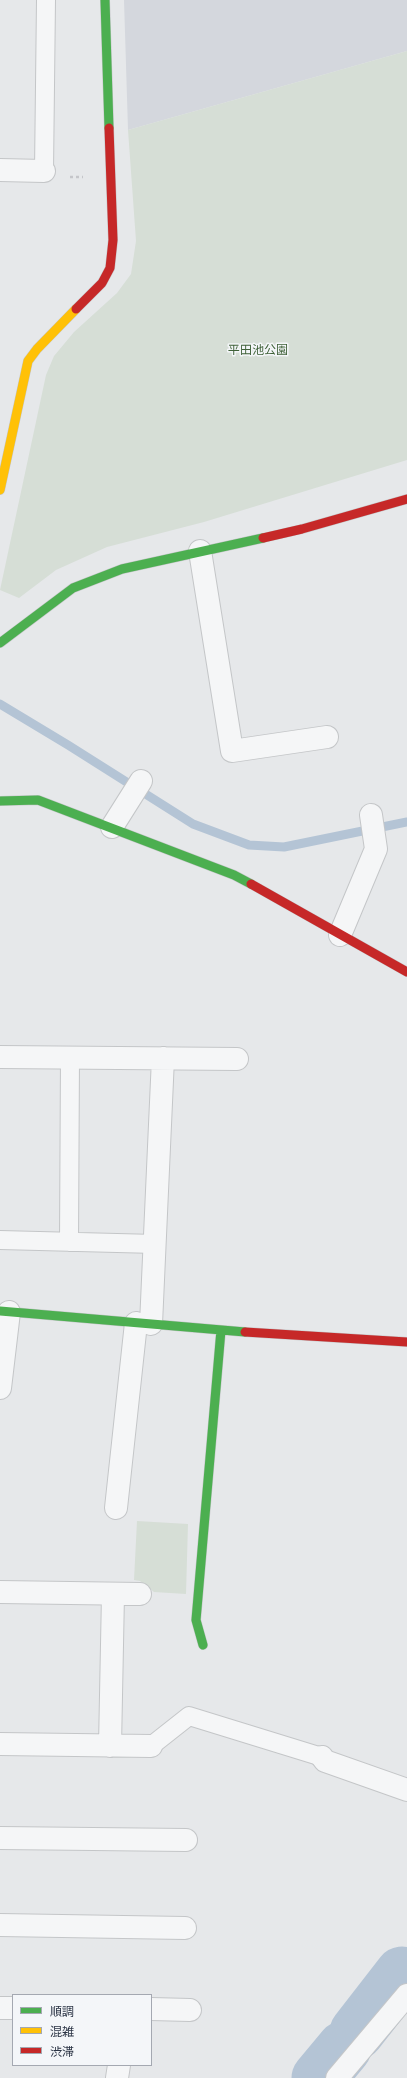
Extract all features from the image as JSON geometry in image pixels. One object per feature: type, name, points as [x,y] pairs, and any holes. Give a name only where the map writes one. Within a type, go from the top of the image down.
[{"type":"street","points":[[0,490],[28,361],[37,349],[102,283],[110,268],[113,240],[105,0]]},
{"type":"street","points":[[0,170],[44,171]]},
{"type":"street","points":[[0,643],[73,588],[122,569],[302,529],[407,499]]},
{"type":"street","points":[[200,551],[232,751],[327,736]]},
{"type":"street","points":[[112,827],[142,781]]},
{"type":"street","points":[[0,801],[38,800],[112,827],[234,875],[407,972]]},
{"type":"street","points":[[340,935],[376,850],[371,815]]},
{"type":"street","points":[[0,1056],[237,1059]]},
{"type":"street","points":[[116,1508],[156,1244],[163,1058]]},
{"type":"street","points":[[0,1388],[5,1312],[221,1330],[407,1342]]},
{"type":"street","points":[[203,1645],[196,1620],[221,1330]]},
{"type":"street","points":[[0,1592],[140,1594]]},
{"type":"street","points":[[110,1746],[113,1594]]},
{"type":"street","points":[[0,1744],[151,1746]]},
{"type":"street","points":[[322,1757],[325,1761],[407,1790]]},
{"type":"street","points":[[0,1838],[186,1840]]},
{"type":"street","points":[[0,1925],[185,1928]]},
{"type":"street","points":[[337,2078],[407,1995]]},
{"type":"street","points":[[0,2008],[12,2008]]},
{"type":"street","points":[[152,2009],[190,2010]]},
{"type":"street","points":[[117,2078],[119,2066]]},
{"type":"lane","points":[[44,171],[46,0]]},
{"type":"lane","points":[[69,1242],[70,1057]]},
{"type":"lane","points":[[0,1240],[156,1244]]},
{"type":"lane","points":[[151,1746],[190,1716],[322,1757]]},
{"type":"path","points":[[44,171],[50,177],[110,177]]},
{"type":"shaded area","points":[[124,0],[407,0],[407,51],[128,130]]},
{"type":"green space","name":"平田池公園","points":[[407,51],[407,460],[204,522],[107,547],[56,570],[19,598],[0,590],[46,375],[54,356],[74,332],[117,293],[131,274],[136,241],[128,130]]},
{"type":"green space","points":[[137,1521],[188,1524],[186,1594],[154,1592],[140,1581],[134,1580]]},
{"type":"waterway","points":[[0,704],[193,824],[249,845],[284,847],[407,822]]},
{"type":"waterway","points":[[357,2032],[402,1974]]},
{"type":"waterway","points":[[319,2078],[344,2048]]},
{"type":"traffic: fast","points":[[105,0],[109,128]]},
{"type":"traffic: fast","points":[[0,643],[73,588],[122,569],[263,538]]},
{"type":"traffic: fast","points":[[0,801],[38,800],[234,875],[251,884]]},
{"type":"traffic: fast","points":[[0,1311],[245,1332]]},
{"type":"traffic: fast","points":[[203,1645],[196,1620],[221,1330]]},
{"type":"traffic: slow","points":[[0,490],[28,361],[37,349],[76,309]]},
{"type":"traffic: jam","points":[[76,309],[102,283],[110,268],[113,240],[109,128]]},
{"type":"traffic: jam","points":[[263,538],[302,529],[407,499]]},
{"type":"traffic: jam","points":[[251,884],[407,972]]},
{"type":"traffic: jam","points":[[245,1332],[407,1342]]}]
